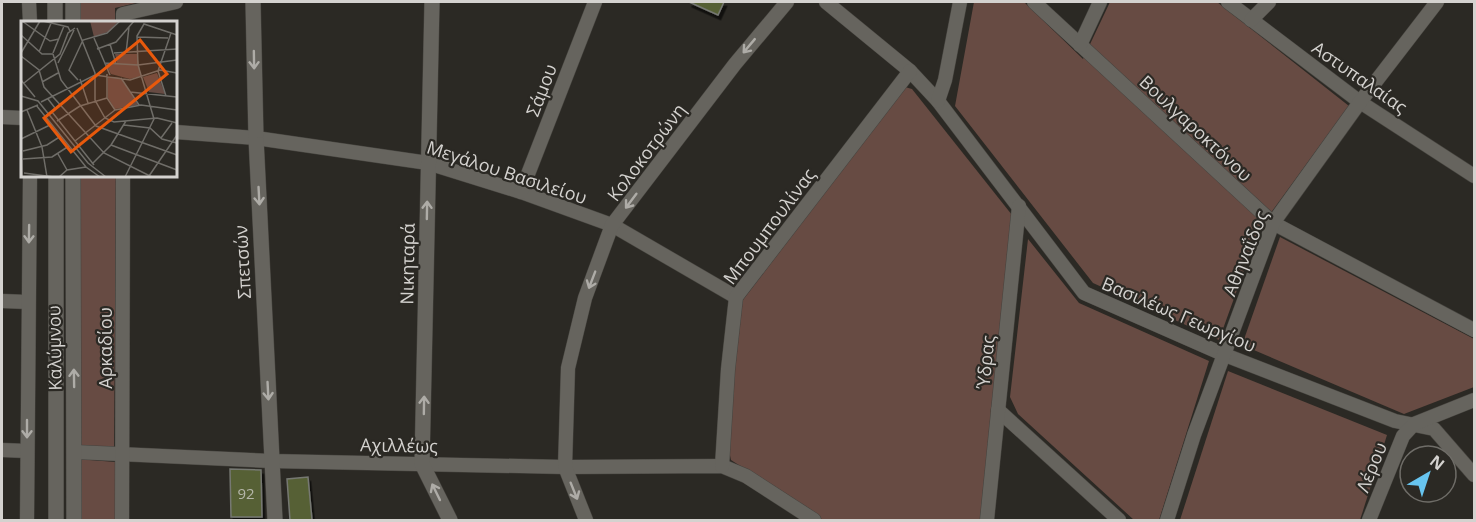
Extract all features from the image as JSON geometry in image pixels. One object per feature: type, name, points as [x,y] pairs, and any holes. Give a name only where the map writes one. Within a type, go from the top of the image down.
[{"type":"street","points":[[29,2],[30,21]]},
{"type":"street","points":[[55,2],[55,21]]},
{"type":"street","points":[[73,2],[73,21]]},
{"type":"street","points":[[123,21],[123,14],[176,2]]},
{"type":"street","name":"Σπετσών","points":[[253,2],[256,138],[275,520]]},
{"type":"street","name":"Νικηταρά","points":[[432,2],[423,464],[450,520]]},
{"type":"street","name":"Σάμου","points":[[521,192],[595,2]]},
{"type":"street","name":"Κολοκοτρώνη","points":[[586,520],[565,467],[568,368],[585,298],[612,225],[735,64],[787,2]]},
{"type":"street","name":"Βασιλέως Γεωργίου","points":[[826,2],[910,71],[938,101],[1084,293],[1225,355],[1395,421],[1434,429],[1474,475]]},
{"type":"street","points":[[938,101],[945,80],[960,2]]},
{"type":"street","name":"Βουλγαροκτόνου","points":[[1034,2],[1273,223],[1474,330]]},
{"type":"street","points":[[1080,45],[1100,2]]},
{"type":"street","name":"Αστυπαλαίας","points":[[1228,2],[1360,102],[1474,176]]},
{"type":"street","points":[[1251,20],[1269,2]]},
{"type":"street","name":"Αθηναΐδος","points":[[1167,520],[1194,435],[1273,223],[1360,102],[1437,2]]},
{"type":"street","name":"Μπουμπουλίνας","points":[[722,466],[728,369],[736,297],[910,71]]},
{"type":"street","points":[[2,117],[21,118]]},
{"type":"street","name":"Μεγάλου Βασιλείου","points":[[177,132],[256,138],[428,163],[521,192],[612,225],[736,297]]},
{"type":"street","points":[[27,520],[30,177]]},
{"type":"street","name":"Καλύμνου","points":[[56,177],[56,520]]},
{"type":"street","name":"Καλύμνου","points":[[73,177],[74,520]]},
{"type":"street","name":"Αρκαδίου","points":[[122,520],[123,177]]},
{"type":"street","name":"Ύδρας","points":[[987,520],[1019,206]]},
{"type":"street","points":[[2,301],[28,302]]},
{"type":"street","points":[[1414,424],[1474,400]]},
{"type":"street","points":[[998,410],[1119,520]]},
{"type":"street","name":"Λέρου","points":[[1369,520],[1398,445],[1414,424]]},
{"type":"street","points":[[2,450],[27,451]]},
{"type":"street","name":"Αχιλλέως","points":[[75,453],[271,461],[565,467],[722,466]]},
{"type":"street","points":[[722,466],[746,476],[814,520]]},
{"type":"shaded area","points":[[79,2],[140,2],[115,8],[115,21],[79,21]]},
{"type":"shaded area","points":[[974,2],[1024,2],[1083,59],[1110,2],[1217,2],[1349,106],[1259,229],[1219,340],[1093,283],[955,106]]},
{"type":"shaded area","points":[[905,87],[912,89],[1012,215],[980,520],[823,520],[731,460],[727,442],[742,301]]},
{"type":"shaded area","points":[[78,177],[116,177],[114,448],[79,445]]},
{"type":"shaded area","points":[[1280,237],[1474,339],[1474,387],[1404,414],[1242,345]]},
{"type":"shaded area","points":[[1028,239],[1079,303],[1209,361],[1159,520],[1134,520],[1018,414],[1010,397]]},
{"type":"shaded area","points":[[1228,371],[1387,435],[1360,520],[1180,520]]},
{"type":"shaded area","points":[[78,459],[115,462],[115,520],[79,520]]},
{"type":"building","points":[[689,2],[724,2],[718,15]]},
{"type":"building","points":[[230,469],[261,470],[262,517],[231,517]]},
{"type":"building","points":[[308,477],[312,520],[290,520],[287,479]]}]
